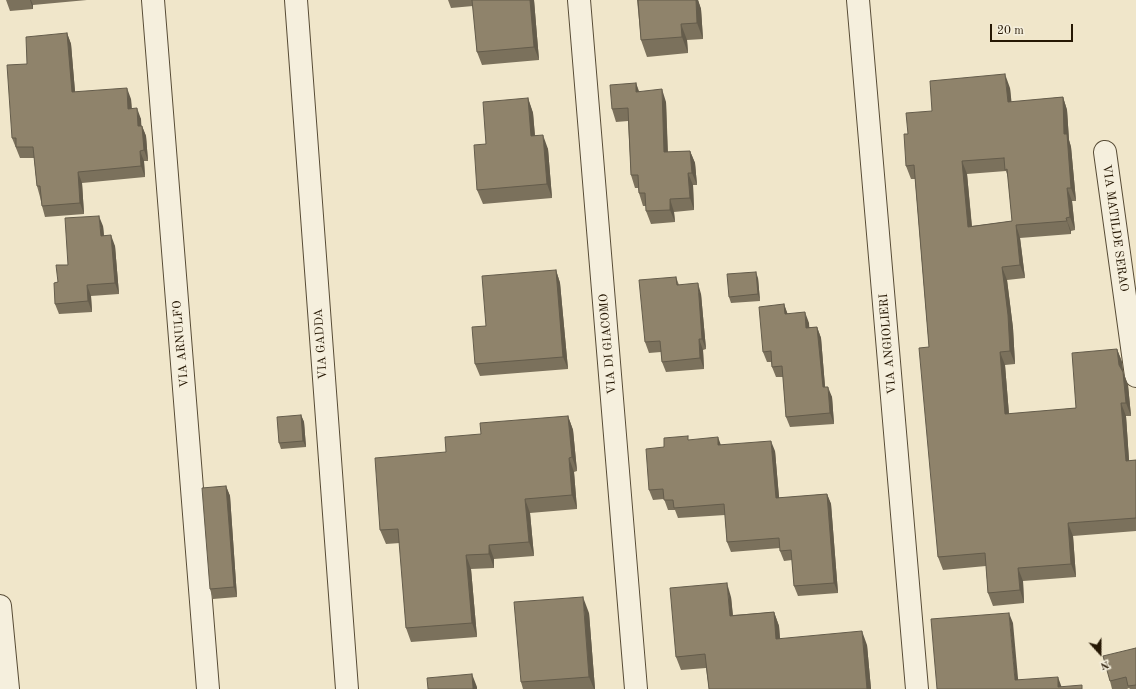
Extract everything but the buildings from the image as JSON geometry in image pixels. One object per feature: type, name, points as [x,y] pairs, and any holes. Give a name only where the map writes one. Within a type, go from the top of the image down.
[{"type":"street","name":"VIA ARNULFO","points":[[153,0],[208,689]]},
{"type":"street","name":"VIA GADDA","points":[[296,0],[347,689]]},
{"type":"street","name":"VIA DI GIACOMO","points":[[580,0],[636,689]]},
{"type":"street","name":"VIA ANGIOLIERI","points":[[858,0],[917,689]]},
{"type":"street","name":"VIA MATILDE SERAO","points":[[1105,152],[1136,376]]},
{"type":"street","points":[[0,606],[8,689]]}]
